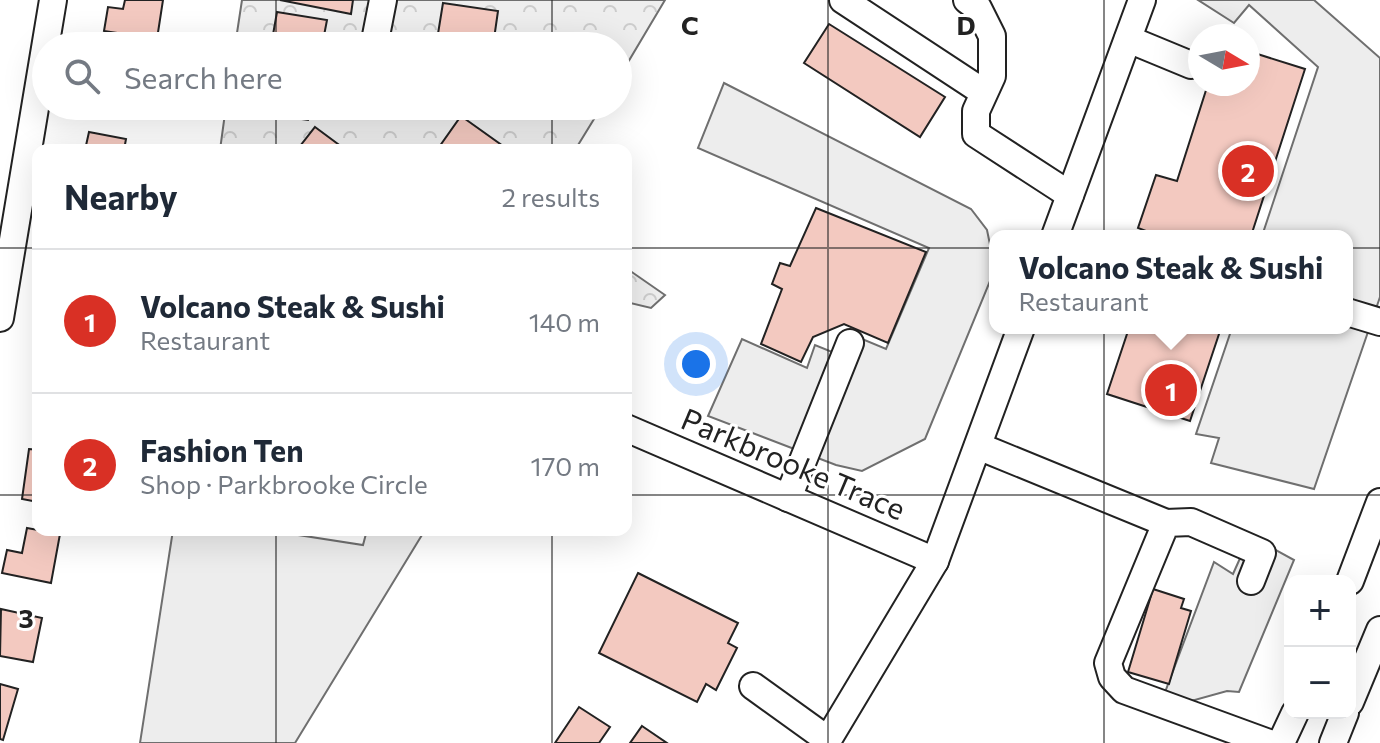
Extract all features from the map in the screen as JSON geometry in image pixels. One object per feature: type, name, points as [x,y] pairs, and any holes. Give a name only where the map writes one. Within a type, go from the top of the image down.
[{"type":"street","points":[[48,32],[53,0]]},
{"type":"street","points":[[377,32],[383,0]]},
{"type":"street","points":[[843,0],[983,92]]},
{"type":"street","points":[[967,0],[978,8],[992,36],[992,76],[976,111],[976,134],[1070,195]]},
{"type":"street","points":[[1057,230],[1142,0]]},
{"type":"street","points":[[1128,39],[1188,64]]},
{"type":"street","points":[[0,318],[33,120]]},
{"type":"street","points":[[1353,314],[1380,322]]},
{"type":"street","points":[[753,686],[827,742],[935,561],[1019,334]]},
{"type":"street","points":[[788,498],[850,343]]},
{"type":"street","name":"Parkbrooke Trace","points":[[632,431],[935,561]]},
{"type":"street","points":[[978,446],[1166,523],[1191,522],[1262,553],[1251,581]]},
{"type":"street","points":[[1352,575],[1380,502]]},
{"type":"street","points":[[1166,523],[1108,663],[1112,677],[1124,690],[1269,743]]},
{"type":"street","points":[[1356,688],[1380,630]]},
{"type":"street","points":[[1281,743],[1292,719]]},
{"type":"street","points":[[1333,743],[1343,719]]},
{"type":"green space","points":[[242,0],[665,0],[632,55],[632,32],[237,32]]},
{"type":"green space","points":[[224,120],[593,120],[579,144],[221,144]]},
{"type":"green space","points":[[632,272],[665,295],[651,308],[632,303]]},
{"type":"shaded area","points":[[1198,0],[1314,0],[1380,58],[1380,297],[1314,489],[1211,463],[1219,438],[1196,434],[1230,334],[1353,334],[1353,230],[1264,230],[1318,67],[1249,5],[1234,23]]},
{"type":"shaded area","points":[[724,83],[971,209],[987,230],[989,284],[925,439],[862,471],[836,465],[708,416],[742,339],[807,368],[815,345],[832,352],[843,331],[886,349],[929,248],[698,148]]},
{"type":"shaded area","points":[[172,536],[305,536],[363,545],[365,536],[421,536],[295,743],[140,743]]},
{"type":"shaded area","points":[[1250,536],[1294,560],[1288,575],[1284,575],[1284,584],[1239,692],[1227,691],[1184,703],[1164,695],[1214,562],[1233,574]]},
{"type":"building","points":[[125,0],[163,0],[158,32],[104,31],[108,7],[123,9]]},
{"type":"building","points":[[280,0],[353,0],[351,14]]},
{"type":"building","points":[[443,3],[498,11],[495,32],[438,32]]},
{"type":"building","points":[[277,12],[327,20],[325,32],[273,32]]},
{"type":"building","points":[[829,24],[945,97],[920,137],[804,63]]},
{"type":"building","points":[[1260,55],[1305,69],[1253,230],[1138,228],[1156,175],[1177,181],[1204,96],[1260,96]]},
{"type":"building","points":[[458,120],[467,120],[500,144],[441,144]]},
{"type":"building","points":[[315,127],[338,144],[302,144]]},
{"type":"building","points":[[89,132],[126,139],[125,144],[86,144]]},
{"type":"building","points":[[816,208],[926,252],[888,343],[844,324],[813,337],[801,362],[761,344],[782,289],[772,284],[780,263],[790,266]]},
{"type":"building","points":[[1127,334],[1219,334],[1190,421],[1107,394]]},
{"type":"building","points":[[29,449],[32,449],[32,501],[22,499]]},
{"type":"building","points":[[27,528],[32,529],[32,536],[60,536],[51,583],[2,573],[7,550],[22,553]]},
{"type":"building","points":[[638,573],[738,623],[728,643],[737,648],[716,690],[706,684],[697,702],[599,653]]},
{"type":"building","points":[[1153,589],[1184,599],[1181,608],[1191,611],[1169,684],[1128,672]]},
{"type":"building","points":[[1,609],[42,618],[33,662],[0,656]]},
{"type":"building","points":[[0,684],[18,689],[3,740],[0,739]]},
{"type":"building","points":[[579,707],[610,727],[599,743],[555,743]]},
{"type":"building","points":[[642,726],[667,743],[630,743]]},
{"type":"place","name":"Fashion Ten","points":[[1248,171]]},
{"type":"place","name":"Volcano Steak & Sushi","points":[[1171,390]]}]
